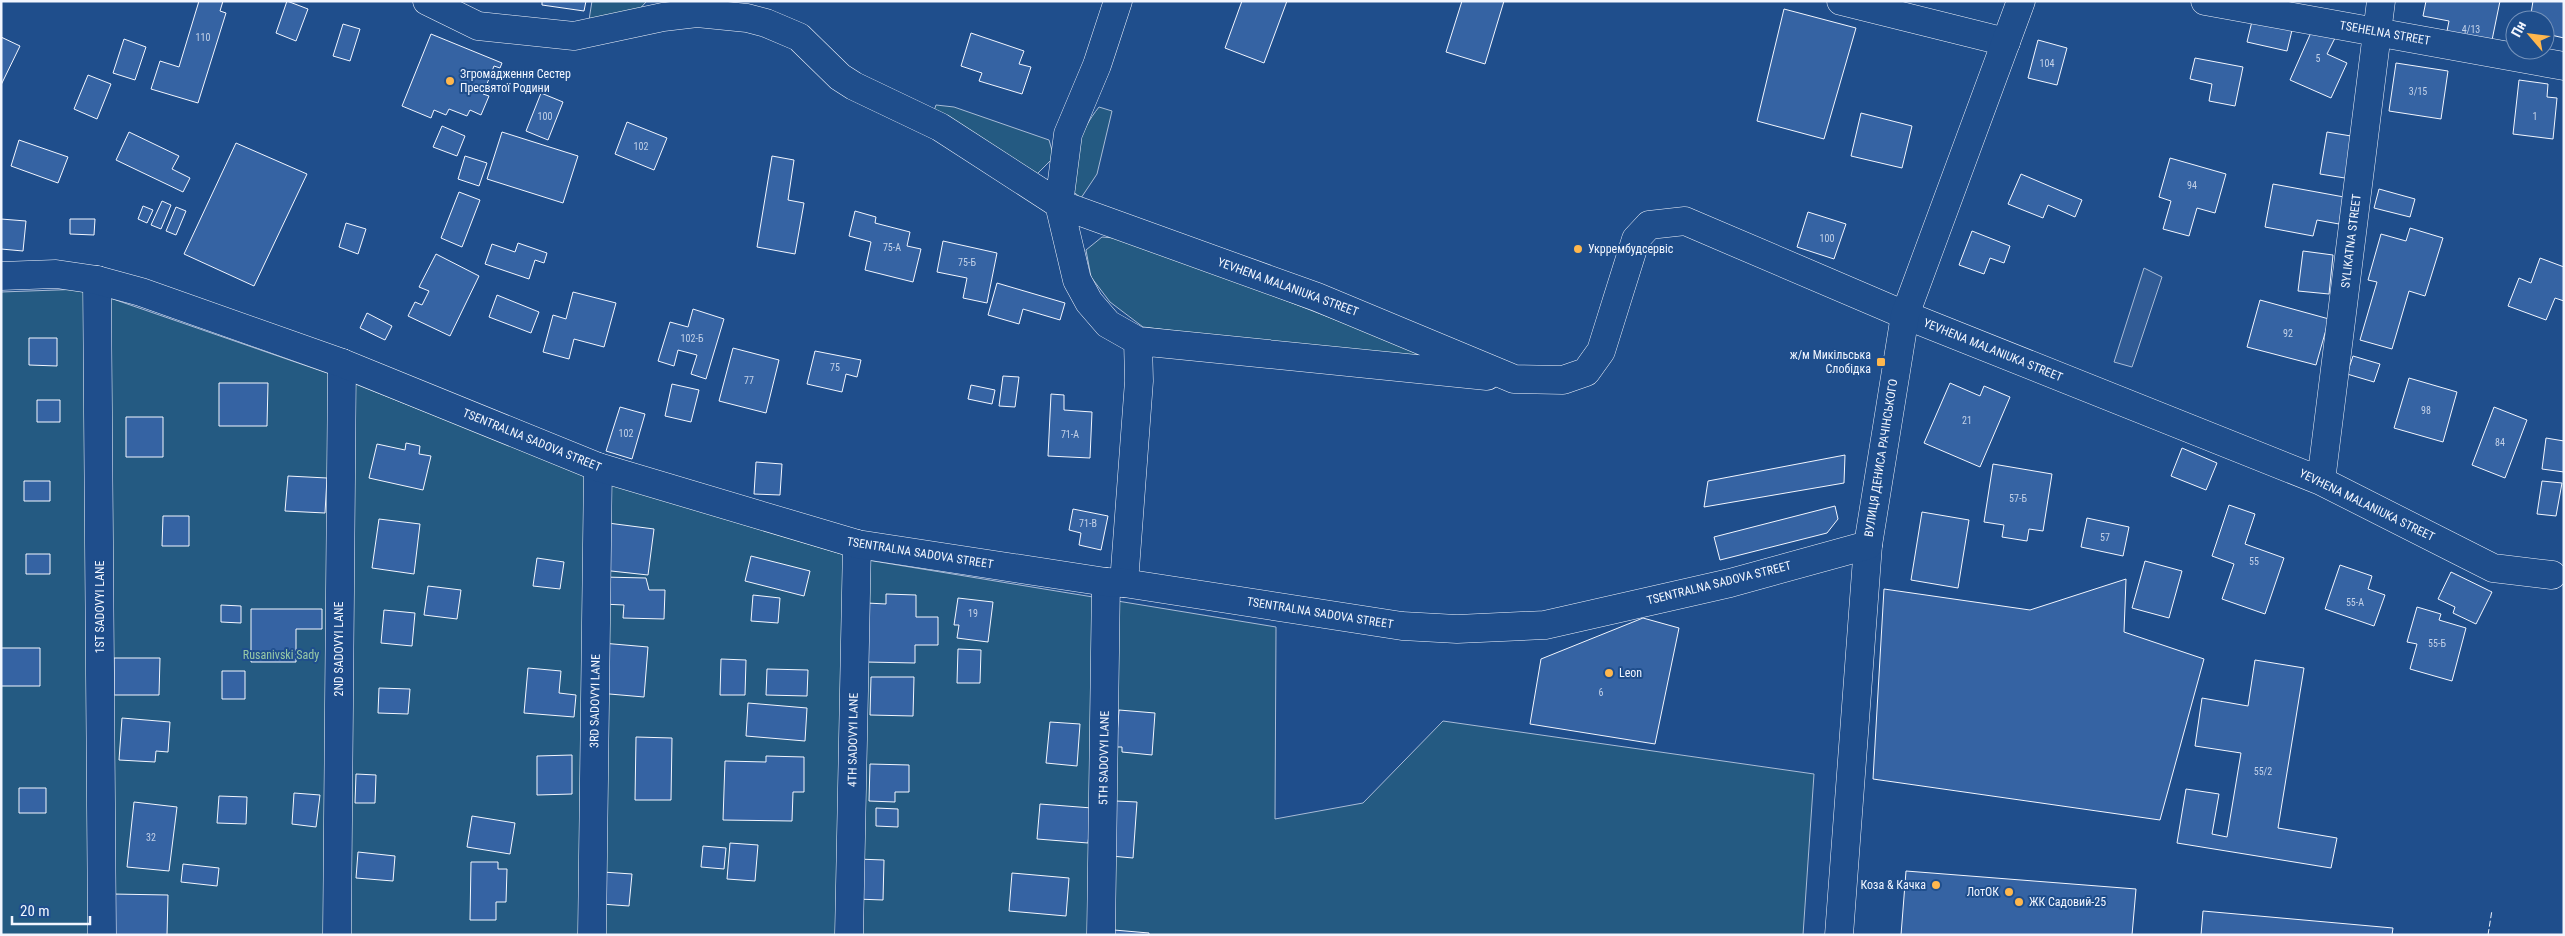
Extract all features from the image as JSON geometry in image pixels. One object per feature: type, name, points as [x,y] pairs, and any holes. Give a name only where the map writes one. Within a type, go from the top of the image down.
[{"type":"street","name":"YEVHENA MALANIUKA STREET","points":[[427,1],[478,26],[574,36],[663,17],[697,13],[747,18],[766,23],[799,38],[840,77],[854,86],[940,127],[1059,204],[1317,297],[1514,379]]},
{"type":"street","points":[[1059,204],[1068,134],[1097,65],[1118,1]]},
{"type":"street","points":[[1841,1],[2006,42]]},
{"type":"street","name":"ВУЛИЦЯ ДЕНИСА РАЧІНСЬКОГО","points":[[1838,935],[1868,545],[1905,315],[2021,1]]},
{"type":"street","name":"TSEHELNA STREET","points":[[2205,1],[2564,66]]},
{"type":"street","name":"SYLIKATNA STREET","points":[[2321,481],[2381,1]]},
{"type":"street","name":"YEVHENA MALANIUKA STREET","points":[[1059,204],[1077,280],[1089,302],[1108,324],[1138,341],[1514,379],[1563,380],[1586,372],[1601,351],[1636,240],[1649,225],[1686,222],[1905,315],[2321,481],[2493,568],[2552,575]]},
{"type":"street","name":"TSENTRALNA SADOVA STREET","points":[[1,276],[56,274],[97,280],[141,292],[342,364],[598,467],[857,544],[1402,626],[1457,628],[1535,625],[1730,582],[1868,545]]},
{"type":"street","name":"1ST SADOVYI LANE","points":[[97,280],[102,935]]},
{"type":"street","points":[[1115,582],[1139,381],[1138,341]]},
{"type":"street","name":"2ND SADOVYI LANE","points":[[337,935],[342,364]]},
{"type":"street","name":"3RD SADOVYI LANE","points":[[592,935],[598,467]]},
{"type":"street","name":"4TH SADOVYI LANE","points":[[848,935],[857,544]]},
{"type":"street","name":"5TH SADOVYI LANE","points":[[1101,935],[1115,582]]},
{"type":"green space","points":[[592,1],[647,1],[633,16],[589,20]]},
{"type":"green space","points":[[936,105],[954,107],[1049,140],[1054,157],[1036,175],[933,114]]},
{"type":"green space","points":[[1099,107],[1112,111],[1097,174],[1081,198],[1070,189],[1075,155],[1086,126]]},
{"type":"green space","points":[[1102,237],[1127,239],[1455,366],[1143,327],[1110,302],[1091,277],[1086,250]]},
{"type":"green space","name":"Rusanivski Sady","points":[[84,289],[330,374],[603,482],[855,558],[1276,627],[1275,819],[1363,803],[1443,721],[1814,774],[1803,935],[1,935],[1,292]]},
{"type":"shaded area","points":[[2144,268],[2162,277],[2132,367],[2114,362]]},
{"type":"building","points":[[199,1],[223,1],[220,11],[226,13],[198,103],[151,89],[160,61],[179,67]]},
{"type":"building","points":[[287,1],[308,9],[296,41],[276,33]]},
{"type":"building","points":[[542,1],[586,1],[584,11],[542,5]]},
{"type":"building","points":[[1242,1],[1287,1],[1264,63],[1225,48]]},
{"type":"building","points":[[1462,1],[1504,1],[1485,64],[1446,52]]},
{"type":"building","points":[[2426,1],[2500,1],[2491,45],[2446,36],[2449,21],[2423,16]]},
{"type":"building","points":[[2533,1],[2564,1],[2564,38],[2555,36],[2555,10],[2532,10]]},
{"type":"building","points":[[1784,9],[1856,28],[1824,139],[1757,121]]},
{"type":"building","points":[[2253,17],[2293,26],[2287,51],[2247,42]]},
{"type":"building","points":[[343,24],[360,29],[350,61],[333,56]]},
{"type":"building","points":[[2313,28],[2335,38],[2327,54],[2347,63],[2331,98],[2290,80]]},
{"type":"building","points":[[971,33],[1024,51],[1019,64],[1031,67],[1022,94],[979,81],[982,73],[961,66]]},
{"type":"building","name":"Згромадження Сестер Пресвятої Родини","points":[[431,34],[502,63],[500,68],[494,66],[483,94],[489,96],[481,115],[470,110],[467,116],[449,109],[446,115],[434,110],[431,118],[402,106]]},
{"type":"building","points":[[1,37],[20,46],[1,85]]},
{"type":"building","points":[[124,39],[146,47],[135,80],[113,73]]},
{"type":"building","points":[[2038,40],[2067,48],[2057,85],[2028,78]]},
{"type":"building","points":[[2195,58],[2243,67],[2235,106],[2209,101],[2212,84],[2190,79]]},
{"type":"building","points":[[2396,63],[2448,71],[2441,119],[2389,111]]},
{"type":"building","points":[[88,75],[111,84],[97,119],[74,109]]},
{"type":"building","points":[[2519,80],[2548,84],[2547,97],[2557,98],[2553,139],[2513,134]]},
{"type":"building","points":[[541,93],[563,102],[548,140],[526,131]]},
{"type":"building","points":[[1861,113],[1912,126],[1902,168],[1851,156]]},
{"type":"building","points":[[627,122],[667,138],[654,170],[615,154]]},
{"type":"building","points":[[442,126],[465,136],[457,156],[433,147]]},
{"type":"building","points":[[129,132],[179,156],[172,169],[190,178],[183,192],[116,160]]},
{"type":"building","points":[[502,132],[578,156],[563,203],[487,179]]},
{"type":"building","points":[[2327,132],[2357,137],[2351,179],[2320,174]]},
{"type":"building","points":[[19,140],[68,157],[58,183],[11,166]]},
{"type":"building","points":[[236,143],[307,174],[254,286],[184,254]]},
{"type":"building","points":[[465,156],[487,163],[479,186],[458,179]]},
{"type":"building","points":[[772,156],[794,160],[788,200],[804,203],[795,254],[757,247]]},
{"type":"building","points":[[2170,158],[2226,174],[2215,213],[2197,208],[2189,236],[2163,229],[2171,201],[2159,197]]},
{"type":"building","points":[[2021,174],[2082,200],[2075,217],[2048,205],[2043,218],[2008,204]]},
{"type":"building","points":[[2273,184],[2344,197],[2339,224],[2317,220],[2313,236],[2265,227]]},
{"type":"building","points":[[2379,189],[2415,199],[2410,217],[2374,208]]},
{"type":"building","points":[[459,192],[480,200],[462,247],[441,238]]},
{"type":"building","points":[[162,201],[171,205],[161,229],[151,225]]},
{"type":"building","points":[[143,206],[153,210],[147,223],[138,219]]},
{"type":"building","points":[[176,207],[186,211],[176,235],[166,231]]},
{"type":"building","points":[[855,211],[876,217],[875,223],[910,232],[907,246],[921,249],[913,282],[865,270],[871,242],[849,236]]},
{"type":"building","points":[[1808,212],[1846,224],[1834,259],[1797,247]]},
{"type":"building","points":[[1,219],[26,221],[23,251],[1,249]]},
{"type":"building","points":[[70,219],[95,219],[94,235],[70,234]]},
{"type":"building","points":[[346,223],[366,229],[358,254],[339,247]]},
{"type":"building","points":[[2410,228],[2443,238],[2425,296],[2409,291],[2392,349],[2360,340],[2377,282],[2368,280],[2381,234],[2406,241]]},
{"type":"building","points":[[1972,231],[2010,246],[2004,263],[1990,258],[1984,274],[1959,265]]},
{"type":"building","points":[[943,241],[997,253],[987,303],[963,298],[967,278],[937,272]]},
{"type":"building","points":[[518,243],[547,253],[544,263],[535,260],[529,279],[485,264],[492,244],[515,252]]},
{"type":"building","points":[[2303,251],[2333,255],[2329,294],[2298,291]]},
{"type":"building","points":[[436,254],[479,276],[450,336],[408,316],[415,302],[422,305],[429,291],[419,287]]},
{"type":"building","points":[[2540,258],[2564,267],[2564,301],[2555,298],[2546,320],[2508,306],[2519,278],[2531,283]]},
{"type":"building","points":[[997,283],[1065,303],[1060,320],[1023,309],[1019,324],[988,315]]},
{"type":"building","points":[[573,292],[616,303],[604,347],[574,339],[569,359],[543,352],[553,315],[566,319]]},
{"type":"building","points":[[497,295],[539,312],[531,333],[489,317]]},
{"type":"building","points":[[2260,300],[2329,319],[2316,365],[2247,347]]},
{"type":"building","points":[[693,309],[724,319],[706,379],[691,374],[697,355],[678,350],[674,366],[658,361],[670,322],[688,327]]},
{"type":"building","points":[[367,313],[392,326],[385,340],[360,328]]},
{"type":"building","points":[[29,338],[57,338],[57,366],[29,365]]},
{"type":"building","points":[[733,348],[779,360],[766,413],[719,401]]},
{"type":"building","points":[[815,351],[861,360],[857,377],[846,374],[842,392],[807,384]]},
{"type":"building","points":[[2353,356],[2380,364],[2374,382],[2347,374]]},
{"type":"building","points":[[1003,376],[1019,377],[1015,407],[999,406]]},
{"type":"building","points":[[2409,378],[2457,392],[2443,442],[2394,428]]},
{"type":"building","points":[[219,383],[268,383],[267,426],[219,426]]},
{"type":"building","points":[[1950,383],[1980,396],[1984,386],[2010,397],[1980,467],[1924,443]]},
{"type":"building","points":[[672,384],[699,390],[691,422],[665,416]]},
{"type":"building","points":[[971,385],[995,390],[992,404],[968,399]]},
{"type":"building","points":[[1051,394],[1064,395],[1064,410],[1092,412],[1090,458],[1048,456]]},
{"type":"building","points":[[37,400],[60,400],[60,422],[37,422]]},
{"type":"building","points":[[620,407],[645,414],[632,459],[606,451]]},
{"type":"building","points":[[2494,407],[2527,420],[2505,478],[2472,465]]},
{"type":"building","points":[[126,417],[163,417],[163,457],[126,457]]},
{"type":"building","points":[[2546,438],[2564,441],[2564,472],[2542,469]]},
{"type":"building","points":[[406,443],[420,446],[419,454],[431,456],[423,490],[369,478],[377,444],[405,450]]},
{"type":"building","points":[[2182,448],[2217,463],[2206,490],[2171,476]]},
{"type":"building","points":[[1845,455],[1844,483],[1704,507],[1708,481]]},
{"type":"building","points":[[756,462],[782,464],[780,495],[754,494]]},
{"type":"building","points":[[1993,464],[2052,474],[2043,531],[2029,529],[2027,541],[2002,537],[2004,525],[1984,522]]},
{"type":"building","points":[[288,476],[327,478],[325,513],[285,511]]},
{"type":"building","points":[[24,481],[50,481],[50,501],[24,501]]},
{"type":"building","points":[[2542,481],[2562,483],[2556,516],[2537,514]]},
{"type":"building","points":[[2229,505],[2255,514],[2245,544],[2284,558],[2265,614],[2222,599],[2234,564],[2212,556]]},
{"type":"building","points":[[1835,506],[1838,519],[1827,533],[1720,560],[1714,537]]},
{"type":"building","points":[[1073,509],[1108,516],[1101,550],[1079,545],[1081,533],[1069,530]]},
{"type":"building","points":[[1922,512],[1969,520],[1958,588],[1911,580]]},
{"type":"building","points":[[163,516],[189,516],[189,546],[162,546]]},
{"type":"building","points":[[2087,518],[2129,527],[2123,556],[2081,547]]},
{"type":"building","points":[[379,519],[420,524],[414,574],[372,568]]},
{"type":"building","points":[[608,523],[654,529],[648,575],[602,570]]},
{"type":"building","points":[[26,554],[50,554],[50,574],[26,574]]},
{"type":"building","points":[[751,556],[810,571],[804,596],[745,581]]},
{"type":"building","points":[[537,558],[564,562],[560,589],[533,586]]},
{"type":"building","points":[[2145,561],[2182,571],[2169,618],[2132,608]]},
{"type":"building","points":[[2340,565],[2372,576],[2368,589],[2385,595],[2374,626],[2325,609]]},
{"type":"building","points":[[2451,572],[2492,592],[2476,624],[2453,613],[2455,607],[2438,599]]},
{"type":"building","points":[[603,577],[646,578],[649,590],[665,590],[664,619],[623,618],[624,605],[602,604]]},
{"type":"building","points":[[2126,579],[2124,632],[2204,659],[2160,820],[1873,779],[1884,589],[2030,610]]},
{"type":"building","points":[[428,586],[461,590],[457,619],[424,615]]},
{"type":"building","points":[[886,594],[916,595],[916,617],[938,617],[938,645],[915,645],[915,663],[866,662],[867,603],[886,604]]},
{"type":"building","points":[[753,595],[780,598],[778,623],[751,621]]},
{"type":"building","points":[[958,598],[993,602],[988,642],[957,638],[959,625],[954,625]]},
{"type":"building","points":[[221,605],[241,606],[241,623],[221,622]]},
{"type":"building","points":[[2417,607],[2441,614],[2439,620],[2466,628],[2452,681],[2410,669],[2417,644],[2407,642]]},
{"type":"building","points":[[251,609],[322,609],[322,629],[296,629],[296,662],[251,662]]},
{"type":"building","points":[[384,610],[415,613],[412,646],[381,643]]},
{"type":"building","points":[[1643,618],[1679,628],[1655,744],[1530,724],[1541,659]]},
{"type":"building","points":[[602,643],[648,647],[644,697],[598,693]]},
{"type":"building","points":[[1,648],[40,648],[40,686],[1,686]]},
{"type":"building","points":[[958,649],[981,650],[980,683],[957,683]]},
{"type":"building","points":[[114,658],[160,658],[159,695],[114,695]]},
{"type":"building","points":[[721,659],[746,660],[745,695],[720,695]]},
{"type":"building","points":[[2255,660],[2304,668],[2278,828],[2337,838],[2331,868],[2177,843],[2186,789],[2219,794],[2212,834],[2227,837],[2241,753],[2195,746],[2202,698],[2248,706]]},
{"type":"building","points":[[528,668],[561,671],[559,693],[576,695],[574,717],[524,713]]},
{"type":"building","points":[[767,669],[808,670],[807,696],[766,695]]},
{"type":"building","points":[[222,671],[245,671],[245,699],[222,699]]},
{"type":"building","points":[[871,677],[914,677],[913,716],[870,715]]},
{"type":"building","points":[[379,688],[410,689],[408,714],[378,713]]},
{"type":"building","points":[[748,703],[807,708],[805,741],[746,736]]},
{"type":"building","points":[[1119,710],[1155,713],[1152,755],[1122,752],[1122,747],[1116,747]]},
{"type":"building","points":[[122,718],[170,722],[168,752],[156,751],[155,762],[119,760]]},
{"type":"building","points":[[1050,722],[1080,724],[1077,766],[1046,763]]},
{"type":"building","points":[[636,737],[672,738],[671,800],[635,800]]},
{"type":"building","points":[[572,755],[572,794],[537,795],[537,756]]},
{"type":"building","points":[[766,756],[804,757],[804,792],[793,792],[792,821],[723,820],[725,761],[766,762]]},
{"type":"building","points":[[870,764],[909,765],[909,792],[895,792],[895,802],[869,801]]},
{"type":"building","points":[[356,774],[376,775],[375,803],[355,803]]},
{"type":"building","points":[[19,788],[46,788],[46,813],[19,813]]},
{"type":"building","points":[[294,793],[320,795],[316,827],[292,824]]},
{"type":"building","points":[[219,796],[247,797],[246,824],[217,823]]},
{"type":"building","points":[[1116,801],[1137,802],[1133,858],[1111,856]]},
{"type":"building","points":[[134,802],[177,807],[169,871],[127,867]]},
{"type":"building","points":[[1040,804],[1092,808],[1088,843],[1037,839]]},
{"type":"building","points":[[876,808],[898,809],[898,827],[876,826]]},
{"type":"building","points":[[472,816],[515,823],[510,854],[467,847]]},
{"type":"building","points":[[730,843],[758,845],[755,881],[727,879]]},
{"type":"building","points":[[703,846],[726,848],[724,869],[701,867]]},
{"type":"building","points":[[358,852],[395,856],[393,881],[356,878]]},
{"type":"building","points":[[857,859],[884,860],[883,900],[856,899]]},
{"type":"building","points":[[471,862],[498,862],[498,869],[507,869],[506,902],[496,902],[496,920],[470,920]]},
{"type":"building","points":[[183,864],[219,868],[217,886],[181,882]]},
{"type":"building","name":"ЖК Садовий-25","points":[[1906,871],[2136,889],[2132,935],[1901,935]]},
{"type":"building","points":[[603,872],[632,874],[629,906],[601,904]]},
{"type":"building","points":[[1012,873],[1069,878],[1066,916],[1009,911]]},
{"type":"building","points":[[112,894],[168,895],[167,935],[112,935]]},
{"type":"building","points":[[2203,911],[2393,928],[2392,935],[2201,935]]},
{"type":"building","points":[[1114,930],[1149,933],[1149,935],[1114,935]]},
{"type":"fence","points":[[2488,935],[2492,910]]},
{"type":"place","name":"Згромадження Сестер Пресвятої Родини","points":[[450,81]]},
{"type":"place","name":"Укррембудсервіс","points":[[1578,249]]},
{"type":"place","name":"ж/м Микільська Слобідка","points":[[1881,362]]},
{"type":"place","name":"Leon","points":[[1609,673]]},
{"type":"place","name":"Коза & Качка","points":[[1936,885]]},
{"type":"place","name":"ЛотОК","points":[[2009,892]]},
{"type":"place","name":"ЖК Садовий-25","points":[[2019,902]]}]
